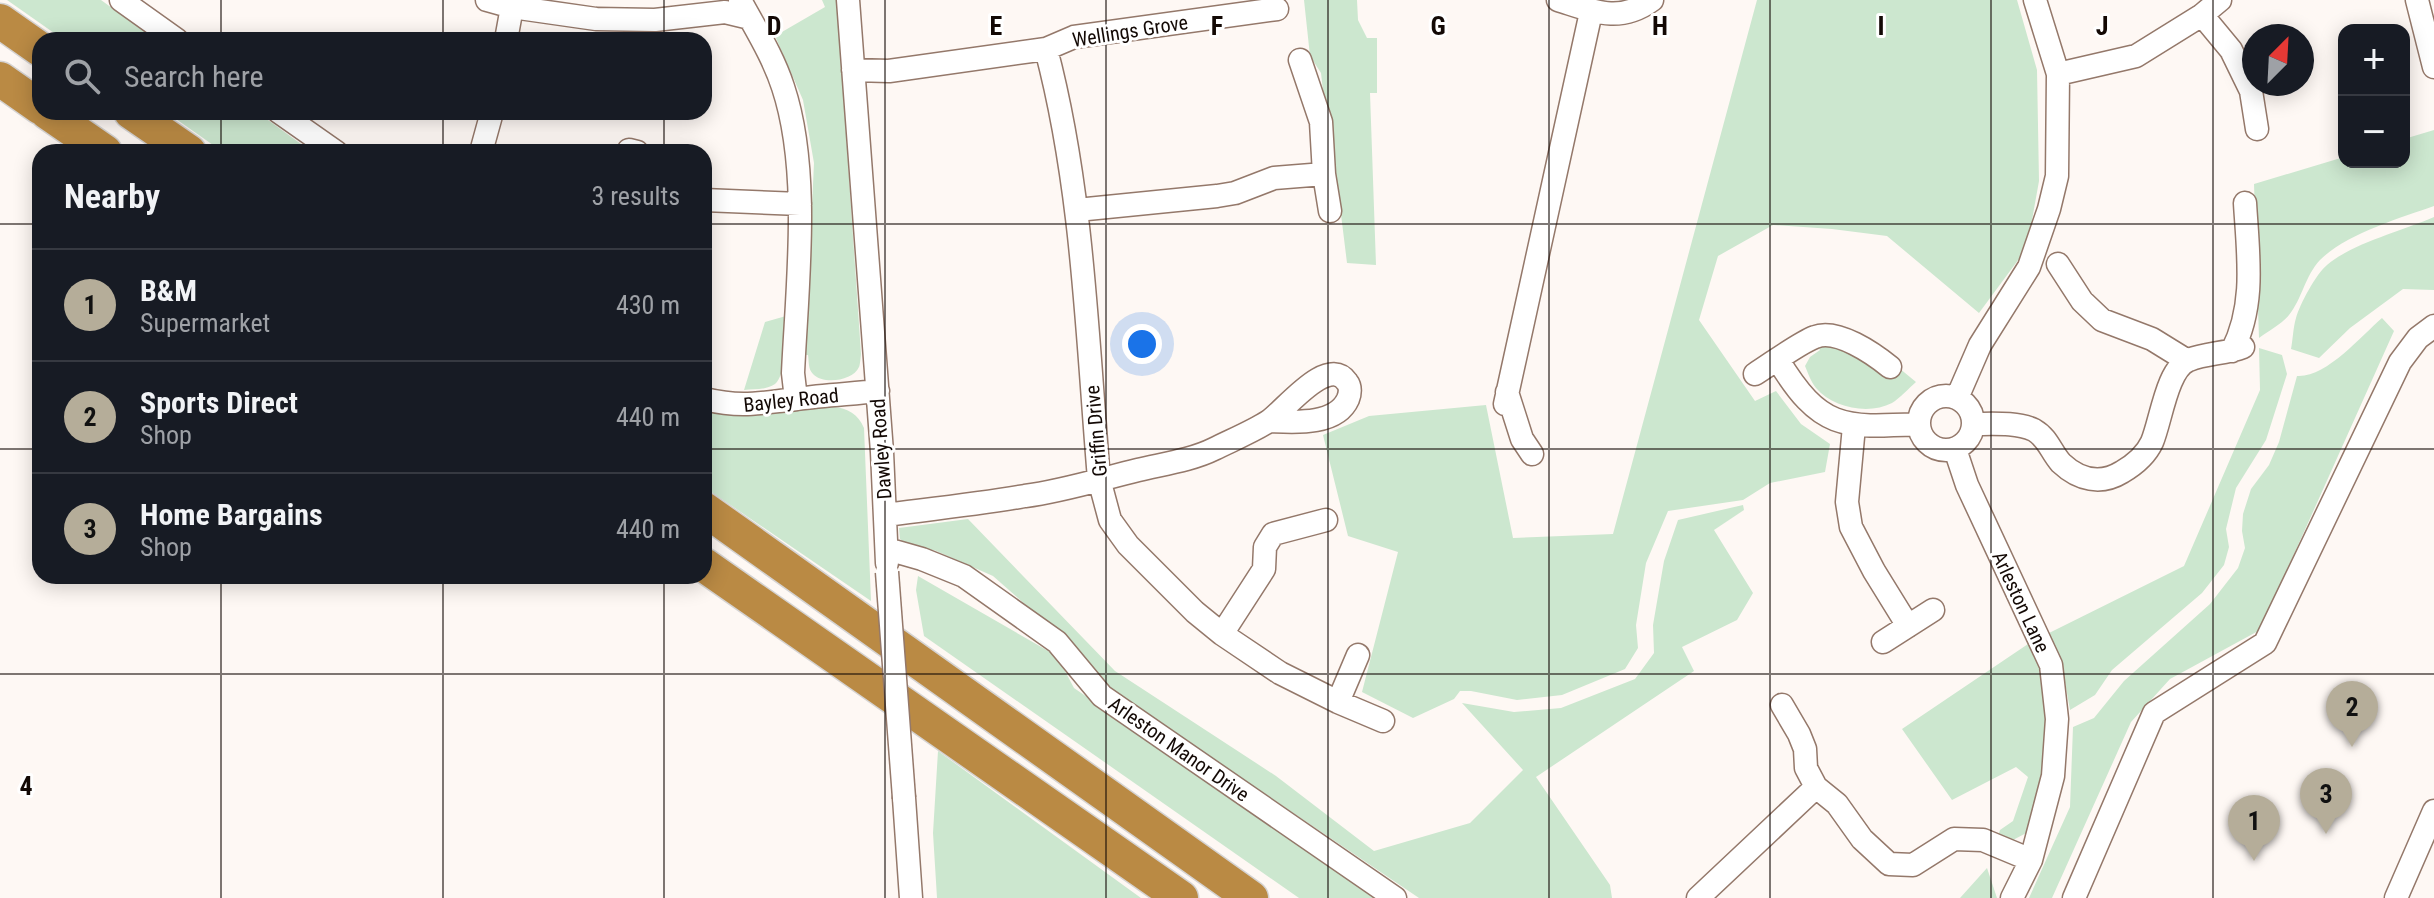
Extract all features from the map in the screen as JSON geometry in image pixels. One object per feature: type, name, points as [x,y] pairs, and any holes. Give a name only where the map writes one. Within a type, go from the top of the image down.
[{"type":"highway","points":[[0,21],[32,43]]},
{"type":"highway","points":[[0,79],[32,101]]},
{"type":"highway","points":[[59,120],[93,144]]},
{"type":"highway","points":[[143,120],[177,144]]},
{"type":"highway","points":[[712,515],[1251,898]]},
{"type":"highway","points":[[712,571],[1181,898]]},
{"type":"street","points":[[121,0],[166,32]]},
{"type":"street","points":[[487,0],[512,7],[596,19],[675,18],[745,9],[783,87],[791,116],[800,204],[793,373],[796,399]]},
{"type":"street","points":[[675,18],[698,0]]},
{"type":"street","name":"Dawley Road","points":[[848,0],[878,391],[887,572],[911,898]]},
{"type":"street","points":[[1558,0],[1591,12],[1614,14],[1639,10],[1652,0]]},
{"type":"street","points":[[1957,398],[1980,345],[2029,267],[2057,176],[2058,74],[2035,0]]},
{"type":"street","points":[[2058,74],[2136,56],[2202,15],[2220,0]]},
{"type":"street","points":[[2417,0],[2434,67]]},
{"type":"street","name":"Wellings Grove","points":[[853,70],[889,71],[1046,49],[1074,37],[1268,6]]},
{"type":"street","points":[[507,32],[512,7]]},
{"type":"street","points":[[1532,454],[1522,439],[1506,398],[1591,12]]},
{"type":"street","points":[[2202,15],[2238,63],[2251,91],[2257,129]]},
{"type":"street","name":"Griffin Drive","points":[[1046,49],[1056,86],[1077,210],[1099,479],[1110,520],[1128,545],[1195,612],[1222,634],[1280,673],[1383,721]]},
{"type":"street","points":[[1300,60],[1321,122],[1330,211]]},
{"type":"street","points":[[290,120],[325,144]]},
{"type":"street","points":[[483,144],[490,120]]},
{"type":"street","points":[[1077,210],[1217,196],[1235,193],[1274,178],[1324,174]]},
{"type":"street","points":[[712,200],[800,204]]},
{"type":"street","points":[[1973,424],[2015,425],[2032,429],[2044,437],[2060,461],[2085,478],[2099,481],[2112,478],[2130,467],[2151,444],[2174,374],[2186,360],[2237,349],[2249,293],[2245,203]]},
{"type":"street","points":[[2058,264],[2082,301],[2102,320],[2152,339],[2186,360]]},
{"type":"street","points":[[2074,898],[2154,713],[2265,643],[2400,362],[2418,338],[2434,326]]},
{"type":"street","points":[[1755,374],[1817,335],[1851,342],[1874,353],[1890,367]]},
{"type":"street","points":[[1778,360],[1796,389],[1831,418],[1854,426],[1918,424]]},
{"type":"street","name":"Bayley Road","points":[[712,401],[757,405],[878,391]]},
{"type":"street","points":[[1942,396],[1957,398],[1969,409],[1973,424],[1968,439],[1955,449],[1938,450],[1930,446],[1920,433],[1918,424],[1922,409],[1942,396]]},
{"type":"street","points":[[885,515],[1028,496],[1207,453],[1270,421]]},
{"type":"street","points":[[1854,426],[1847,502],[1851,527],[1908,626]]},
{"type":"street","name":"Arleston Lane","points":[[1955,449],[1967,485],[2051,665],[2057,719],[2053,776],[2031,860],[2012,898]]},
{"type":"street","points":[[1222,634],[1264,569],[1265,547],[1273,534],[1326,520]]},
{"type":"street","name":"Arleston Manor Drive","points":[[887,549],[964,576],[1057,642],[1102,696],[1395,898]]},
{"type":"street","points":[[1883,642],[1933,610]]},
{"type":"street","points":[[1338,702],[1358,655]]},
{"type":"street","points":[[1782,705],[1799,734],[1805,749],[1806,768],[1816,787],[1837,804],[1862,839],[1889,864],[1913,865],[1954,839],[1983,840],[2031,860]]},
{"type":"street","points":[[1698,898],[1816,787]]},
{"type":"street","points":[[2396,898],[2434,811]]},
{"type":"green space","points":[[7,0],[101,0],[145,32],[53,32]]},
{"type":"green space","points":[[822,0],[837,0],[861,354],[856,372],[830,380],[813,374],[808,355],[805,355],[814,163],[803,100],[775,36],[825,7]]},
{"type":"green space","points":[[1304,0],[1357,0],[1358,20],[1367,38],[1377,38],[1377,93],[1370,93],[1376,265],[1347,263],[1329,117],[1326,117],[1321,73],[1310,56]]},
{"type":"green space","points":[[1757,0],[2017,0],[2037,70],[2039,181],[2027,248],[1979,313],[1887,236],[1773,225],[1718,256],[1699,320],[1755,401],[1776,391],[1801,424],[1830,444],[1825,472],[1770,483],[1743,500],[1668,511],[1646,563],[1636,625],[1638,648],[1625,669],[1562,695],[1517,700],[1460,691],[1454,699],[1413,718],[1362,692],[1398,552],[1348,536],[1323,435],[1369,416],[1486,405],[1513,538],[1613,534]]},
{"type":"green space","points":[[177,120],[268,120],[301,144],[212,144]]},
{"type":"green space","points":[[2434,130],[2434,206],[2374,228],[2331,251],[2315,266],[2289,315],[2259,338],[2254,184],[2338,159],[2338,168],[2410,168],[2410,137]]},
{"type":"green space","points":[[2434,217],[2434,290],[2403,289],[2350,328],[2319,358],[2291,349],[2301,305],[2313,282],[2327,265],[2364,244]]},
{"type":"green space","points":[[786,316],[779,379],[768,387],[744,390],[765,322]]},
{"type":"green space","points":[[2382,318],[2394,331],[2260,630],[2170,679],[2131,722],[2052,898],[2029,898],[2070,807],[2073,727],[2094,718],[2124,681],[2210,604],[2238,568],[2245,548],[2243,514],[2251,489],[2269,465],[2279,442],[2297,376],[2308,375],[2331,363]]},
{"type":"green space","points":[[1827,345],[1899,368],[1916,382],[1895,401],[1883,407],[1862,409],[1841,405],[1816,388],[1805,366],[1810,357],[1820,350],[1818,347]]},
{"type":"green space","points":[[2259,348],[2282,355],[2287,374],[2266,440],[2236,488],[2226,529],[2229,547],[2224,565],[2202,593],[2112,670],[2095,695],[2070,710],[2063,671],[2045,635],[2184,566],[2260,390]]},
{"type":"green space","points":[[831,403],[833,407],[852,413],[859,419],[864,428],[871,601],[712,492],[712,411],[716,407]]},
{"type":"green space","points":[[1743,505],[1744,510],[1714,530],[1753,593],[1737,620],[1682,647],[1694,671],[1536,777],[1610,885],[1612,898],[1419,898],[1113,691],[1061,636],[993,576],[934,550],[913,549],[900,539],[899,528],[968,519],[1115,671],[1276,776],[1374,851],[1470,823],[1523,770],[1462,703],[1514,712],[1561,708],[1635,679],[1654,653],[1653,625],[1664,561],[1678,520]]},
{"type":"green space","points":[[918,576],[1057,656],[1074,688],[1378,898],[1299,898],[924,636],[916,590]]},
{"type":"green space","points":[[2031,642],[2045,686],[2050,734],[2032,830],[2013,840],[1998,836],[2000,830],[2013,821],[2028,777],[2016,767],[1952,800],[1902,729]]},
{"type":"green space","points":[[938,751],[1141,898],[937,898],[933,833]]},
{"type":"green space","points":[[1987,868],[1997,898],[1960,898]]},
{"type":"place","name":"Sports Direct","points":[[2352,747]]},
{"type":"place","name":"Home Bargains","points":[[2326,834]]},
{"type":"place","name":"B&M","points":[[2254,861]]}]
